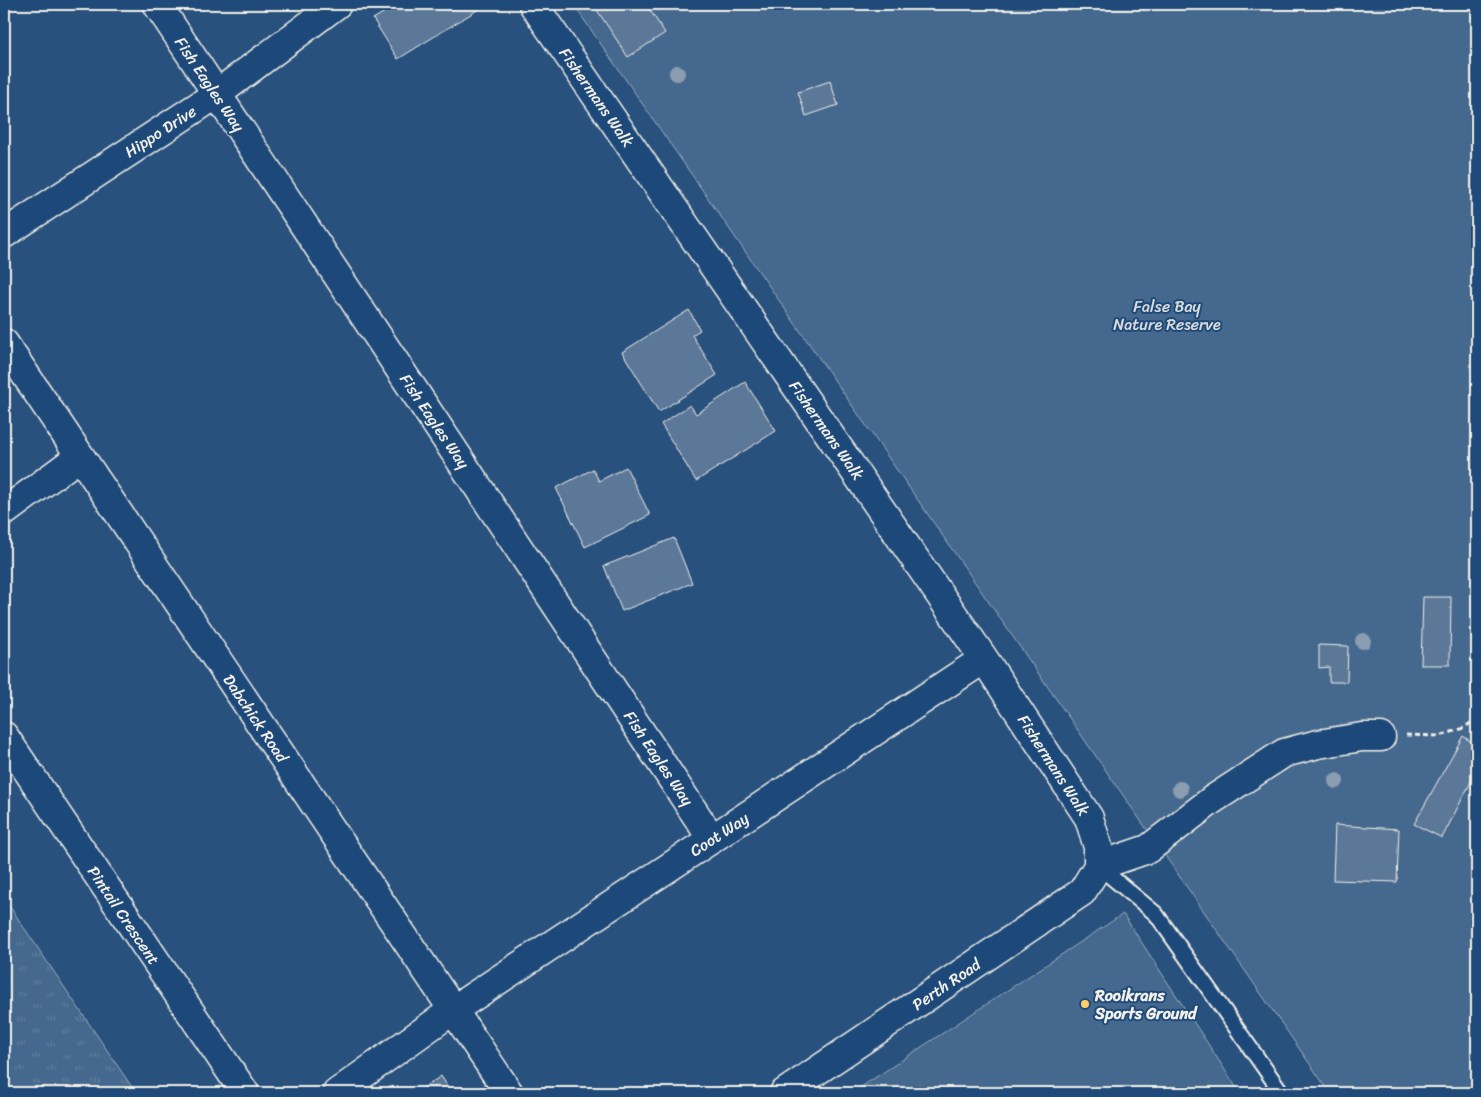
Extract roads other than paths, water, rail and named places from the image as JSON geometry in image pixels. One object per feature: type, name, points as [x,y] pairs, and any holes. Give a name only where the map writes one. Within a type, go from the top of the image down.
[{"type":"street","name":"Fish Eagles Way","points":[[157,4],[712,838]]},
{"type":"street","name":"Hippo Drive","points":[[4,234],[217,94],[337,4]]},
{"type":"street","name":"Fishermans Walk","points":[[533,4],[984,659],[1090,818],[1098,847],[1098,866]]},
{"type":"street","name":"Dabchick Road","points":[[4,343],[509,1093]]},
{"type":"street","points":[[4,512],[80,456]]},
{"type":"street","name":"Coot Way","points":[[453,1010],[984,659]]},
{"type":"street","name":"Pintail Crescent","points":[[4,736],[245,1093]]},
{"type":"street","points":[[1098,866],[1148,849],[1212,800],[1284,753],[1318,744],[1362,737],[1381,737]]},
{"type":"street","name":"Perth Road","points":[[784,1093],[1082,892],[1098,866]]},
{"type":"street","points":[[337,1093],[453,1010]]},
{"type":"lane","points":[[1098,866],[1156,914],[1282,1093]]},
{"type":"place","name":"Rooikrans Sports Ground","points":[[1085,1004]]},
{"type":"park label","name":"False Bay Nature Reserve","points":[[1167,315]]}]
